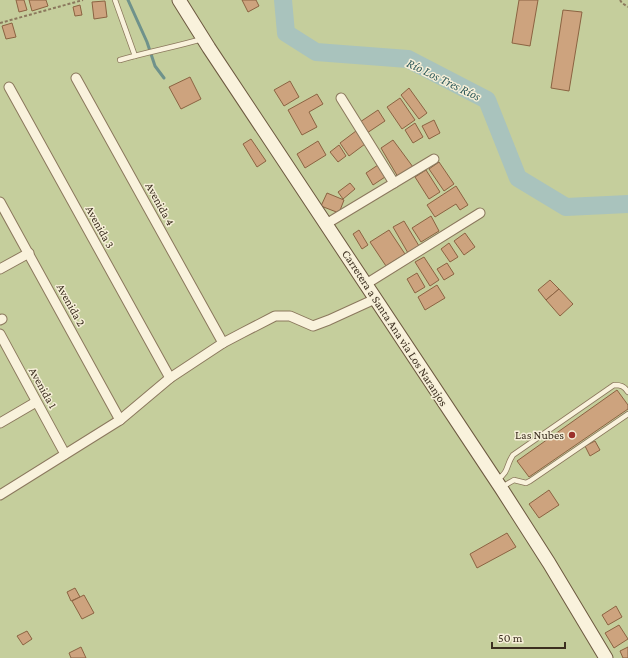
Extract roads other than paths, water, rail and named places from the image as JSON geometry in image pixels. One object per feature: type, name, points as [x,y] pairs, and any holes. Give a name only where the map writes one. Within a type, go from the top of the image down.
[{"type":"main road","name":"Carretera a Santa Ana via Los Naranjos","points":[[179,0],[203,39],[498,484],[549,563],[606,658]]},
{"type":"street","name":"Avenida 4","points":[[76,78],[223,343]]},
{"type":"street","name":"Avenida 3","points":[[9,87],[170,378]]},
{"type":"street","points":[[341,98],[394,183]]},
{"type":"street","points":[[326,224],[434,159]]},
{"type":"street","name":"Avenida 2","points":[[0,202],[120,420]]},
{"type":"street","points":[[366,284],[480,213]]},
{"type":"street","points":[[0,269],[29,253]]},
{"type":"street","points":[[0,495],[120,420],[170,378],[223,343],[276,316],[290,316],[313,326],[375,299]]},
{"type":"street","name":"Avenida 1","points":[[0,334],[65,454]]},
{"type":"street","points":[[1,421],[36,402]]},
{"type":"lane","points":[[115,0],[135,56]]},
{"type":"lane","points":[[120,60],[203,39]]},
{"type":"lane","points":[[498,484],[507,472],[513,455],[614,385],[624,387],[628,392]]},
{"type":"lane","points":[[498,484],[514,480],[526,483],[530,481],[628,414]]},
{"type":"waterway","points":[[128,0],[147,42],[155,66],[164,78]]},
{"type":"waterway","name":"Río Los Tres Ríos","points":[[283,0],[286,33],[316,52],[408,59],[487,100],[518,178],[566,207],[628,204]]},
{"type":"place","name":"Las Nubes","points":[[572,435]]}]
